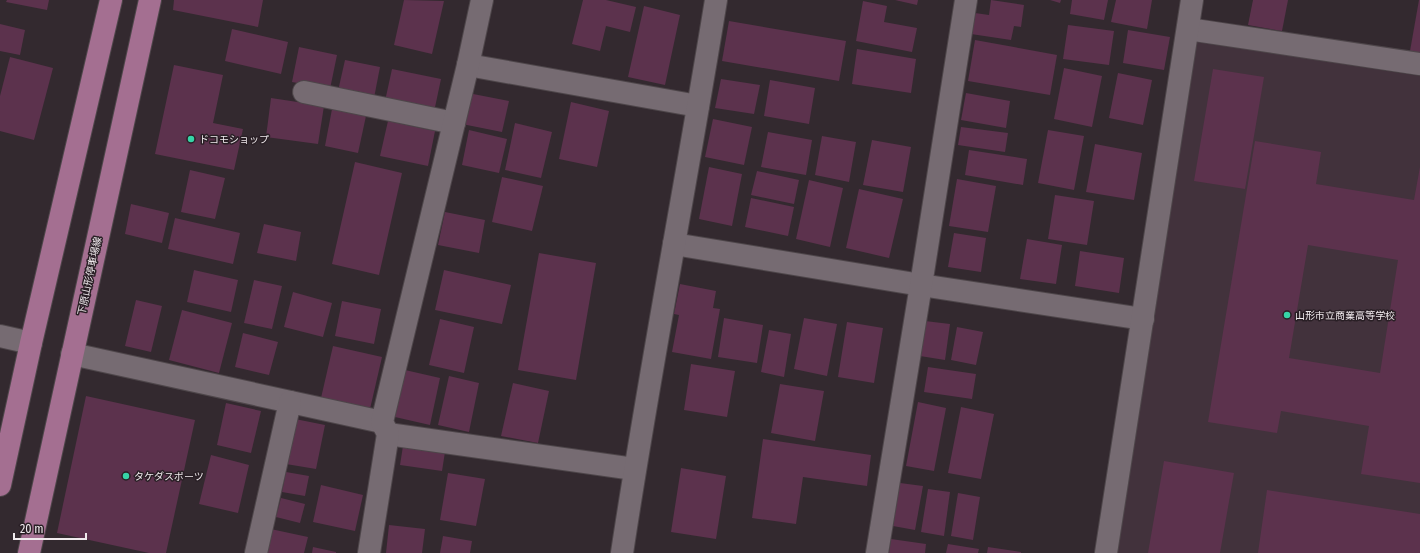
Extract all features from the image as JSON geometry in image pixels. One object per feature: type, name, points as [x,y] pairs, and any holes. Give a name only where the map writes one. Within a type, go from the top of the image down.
[{"type":"main road","points":[[0,485],[31,343],[111,0]]},
{"type":"main road","name":"下原山形停車場線","points":[[29,553],[150,0]]},
{"type":"street","points":[[369,553],[385,428],[482,0]]},
{"type":"street","points":[[622,553],[634,469],[716,0]]},
{"type":"street","points":[[877,553],[922,286],[966,0]]},
{"type":"street","points":[[1106,553],[1192,0]]},
{"type":"street","points":[[1188,29],[1420,64]]},
{"type":"street","points":[[468,64],[698,106]]},
{"type":"street","points":[[304,92],[454,123]]},
{"type":"street","points":[[674,244],[922,286],[1143,319]]},
{"type":"street","points":[[0,336],[31,343]]},
{"type":"street","points":[[72,354],[290,402],[385,428],[634,469]]},
{"type":"street","points":[[256,553],[290,402]]},
{"type":"shaded area","name":"山形市立商業高等学校","points":[[1197,41],[1420,76],[1420,553],[1116,553]]},
{"type":"building","points":[[7,0],[49,0],[47,10],[6,2]]},
{"type":"building","points":[[174,0],[263,0],[258,27],[173,10]]},
{"type":"building","points":[[404,0],[444,1],[432,54],[394,45]]},
{"type":"building","points":[[583,0],[606,0],[636,7],[630,32],[606,26],[600,51],[572,44]]},
{"type":"building","points":[[895,0],[918,0],[917,5]]},
{"type":"building","points":[[991,0],[1024,5],[1021,27],[1014,26],[1011,40],[971,34],[975,13],[989,15]]},
{"type":"building","points":[[1050,0],[1061,0],[1060,3]]},
{"type":"building","points":[[1072,0],[1108,0],[1104,20],[1070,14]]},
{"type":"building","points":[[1116,0],[1152,0],[1147,29],[1111,22]]},
{"type":"building","points":[[1253,0],[1288,0],[1282,31],[1248,25]]},
{"type":"building","points":[[1420,0],[1420,53],[1410,51]]},
{"type":"building","points":[[863,1],[887,6],[884,22],[917,28],[912,52],[856,41]]},
{"type":"building","points":[[644,6],[680,15],[665,85],[628,77]]},
{"type":"building","points":[[729,21],[846,41],[839,81],[722,61]]},
{"type":"building","points":[[0,24],[25,30],[20,55],[0,51]]},
{"type":"building","points":[[1068,25],[1114,31],[1109,65],[1063,59]]},
{"type":"building","points":[[232,29],[288,42],[281,74],[225,61]]},
{"type":"building","points":[[1128,30],[1170,37],[1164,70],[1123,63]]},
{"type":"building","points":[[975,40],[1057,55],[1050,95],[968,81]]},
{"type":"building","points":[[299,47],[337,55],[330,89],[292,82]]},
{"type":"building","points":[[857,49],[916,59],[911,93],[852,84]]},
{"type":"building","points":[[10,57],[53,68],[34,140],[0,131],[0,96]]},
{"type":"building","points":[[345,60],[380,67],[374,98],[338,91]]},
{"type":"building","points":[[174,65],[223,75],[213,123],[243,129],[234,170],[155,154]]},
{"type":"building","points":[[1064,68],[1102,76],[1092,127],[1054,119]]},
{"type":"building","points":[[392,69],[441,79],[434,112],[385,101]]},
{"type":"building","points":[[1213,69],[1264,77],[1245,189],[1194,181]]},
{"type":"building","points":[[1118,73],[1152,80],[1143,125],[1109,118]]},
{"type":"building","points":[[721,79],[760,85],[754,114],[715,108]]},
{"type":"building","points":[[770,80],[815,88],[809,124],[764,116]]},
{"type":"building","points":[[468,93],[509,101],[502,132],[462,124]]},
{"type":"building","points":[[966,93],[1010,101],[1006,128],[961,120]]},
{"type":"building","points":[[271,98],[324,106],[318,144],[266,137]]},
{"type":"building","points":[[571,102],[609,111],[597,167],[559,159]]},
{"type":"building","points":[[332,109],[366,116],[358,153],[325,146]]},
{"type":"building","points":[[713,119],[752,127],[744,165],[705,157]]},
{"type":"building","points":[[388,121],[435,131],[428,166],[380,156]]},
{"type":"building","points":[[515,123],[552,132],[541,178],[505,170]]},
{"type":"building","points":[[961,127],[1008,133],[1005,152],[958,145]]},
{"type":"building","points":[[469,130],[507,139],[499,173],[462,165]]},
{"type":"building","points":[[1048,130],[1084,136],[1074,190],[1038,183]]},
{"type":"building","points":[[768,132],[812,140],[806,175],[761,167]]},
{"type":"building","points":[[822,136],[856,142],[849,182],[815,175]]},
{"type":"building","points":[[872,140],[911,147],[903,192],[863,185]]},
{"type":"building","points":[[1255,141],[1321,152],[1316,184],[1414,200],[1420,167],[1420,483],[1361,474],[1369,426],[1281,411],[1277,433],[1208,422]],"holes":[[[1308,245],[1398,260],[1380,373],[1289,358]]]},
{"type":"building","points":[[1095,144],[1142,153],[1134,200],[1086,192]]},
{"type":"building","points":[[969,150],[1027,159],[1023,185],[965,175]]},
{"type":"building","points":[[355,162],[402,173],[379,275],[332,264]]},
{"type":"building","points":[[709,167],[742,174],[732,226],[699,219]]},
{"type":"building","points":[[190,170],[225,178],[215,219],[181,212]]},
{"type":"building","points":[[757,171],[799,180],[794,204],[751,195]]},
{"type":"building","points":[[502,177],[543,186],[532,231],[492,222]]},
{"type":"building","points":[[957,179],[996,186],[988,232],[949,226]]},
{"type":"building","points":[[809,180],[843,188],[830,247],[796,239]]},
{"type":"building","points":[[859,189],[903,199],[889,258],[846,248]]},
{"type":"building","points":[[1055,195],[1094,201],[1087,245],[1048,239]]},
{"type":"building","points":[[751,198],[794,207],[788,236],[745,227]]},
{"type":"building","points":[[131,204],[169,213],[162,243],[125,234]]},
{"type":"building","points":[[445,212],[485,220],[479,253],[438,245]]},
{"type":"building","points":[[175,218],[240,233],[233,264],[168,249]]},
{"type":"building","points":[[264,224],[301,232],[296,261],[257,253]]},
{"type":"building","points":[[954,233],[986,238],[981,272],[948,267]]},
{"type":"building","points":[[1027,239],[1062,245],[1056,284],[1020,279]]},
{"type":"building","points":[[1080,251],[1124,258],[1119,293],[1075,286]]},
{"type":"building","points":[[539,253],[596,263],[576,380],[518,370]]},
{"type":"building","points":[[194,270],[238,280],[231,312],[187,302]]},
{"type":"building","points":[[444,270],[511,285],[502,324],[435,310]]},
{"type":"building","points":[[254,280],[282,286],[272,329],[244,323]]},
{"type":"building","points":[[680,284],[716,291],[713,308],[720,309],[711,359],[672,352],[679,315],[674,314]]},
{"type":"building","points":[[293,292],[332,303],[323,337],[284,327]]},
{"type":"building","points":[[136,300],[162,306],[151,352],[125,346]]},
{"type":"building","points":[[342,301],[381,309],[374,344],[335,336]]},
{"type":"building","points":[[182,310],[232,323],[219,373],[169,360]]},
{"type":"building","points":[[724,318],[763,325],[757,363],[718,357]]},
{"type":"building","points":[[804,318],[837,324],[827,376],[794,369]]},
{"type":"building","points":[[440,319],[474,327],[464,373],[429,365]]},
{"type":"building","points":[[925,321],[950,324],[945,360],[920,356]]},
{"type":"building","points":[[847,322],[883,328],[874,383],[838,377]]},
{"type":"building","points":[[957,327],[983,332],[976,365],[951,360]]},
{"type":"building","points":[[769,330],[791,334],[784,377],[761,372]]},
{"type":"building","points":[[243,333],[278,342],[269,375],[235,367]]},
{"type":"building","points":[[333,346],[382,357],[370,409],[321,398]]},
{"type":"building","points":[[691,364],[735,371],[727,417],[684,410]]},
{"type":"building","points":[[928,367],[976,374],[972,399],[924,392]]},
{"type":"building","points":[[405,370],[440,378],[430,425],[395,417]]},
{"type":"building","points":[[449,376],[479,383],[469,432],[438,425]]},
{"type":"building","points":[[513,383],[549,391],[538,443],[501,436]]},
{"type":"building","points":[[780,384],[824,391],[815,441],[771,433]]},
{"type":"building","name":"タケダスポーツ","points":[[86,396],[195,420],[166,553],[149,553],[57,533]]},
{"type":"building","points":[[918,402],[946,408],[934,471],[906,466]]},
{"type":"building","points":[[226,403],[261,411],[251,453],[217,445]]},
{"type":"building","points":[[961,407],[994,414],[981,479],[948,473]]},
{"type":"building","points":[[295,419],[325,425],[316,469],[286,464]]},
{"type":"building","points":[[763,439],[871,455],[867,486],[803,477],[796,524],[752,518]]},
{"type":"building","points":[[403,446],[445,452],[442,471],[400,465]]},
{"type":"building","points":[[211,455],[249,465],[238,513],[199,504]]},
{"type":"building","points":[[1164,461],[1234,473],[1220,553],[1148,553]]},
{"type":"building","points":[[681,468],[726,476],[716,539],[671,532]]},
{"type":"building","points":[[286,472],[309,476],[305,496],[282,492]]},
{"type":"building","points":[[448,473],[485,479],[476,526],[440,520]]},
{"type":"building","points":[[900,483],[923,486],[915,530],[893,526]]},
{"type":"building","points":[[321,485],[363,495],[355,531],[313,522]]},
{"type":"building","points":[[928,489],[950,492],[944,536],[921,532]]},
{"type":"building","points":[[1267,490],[1420,514],[1420,553],[1258,553]]},
{"type":"building","points":[[958,493],[980,497],[973,540],[951,536]]},
{"type":"building","points":[[281,498],[305,504],[300,523],[276,517]]},
{"type":"building","points":[[389,525],[425,529],[422,553],[386,553]]},
{"type":"building","points":[[266,528],[308,537],[304,553],[261,553]]},
{"type":"building","points":[[443,536],[472,541],[470,553],[440,553]]},
{"type":"building","points":[[891,539],[926,544],[925,553],[889,553]]},
{"type":"building","points":[[948,544],[979,549],[978,553],[946,553]]},
{"type":"building","points":[[313,547],[336,552],[336,553],[312,553]]},
{"type":"building","points":[[988,547],[1021,552],[1021,553],[987,553]]},
{"type":"place","name":"ドコモショップ","points":[[191,139]]},
{"type":"place","name":"山形市立商業高等学校","points":[[1287,315]]},
{"type":"place","name":"タケダスポーツ","points":[[126,476]]}]
